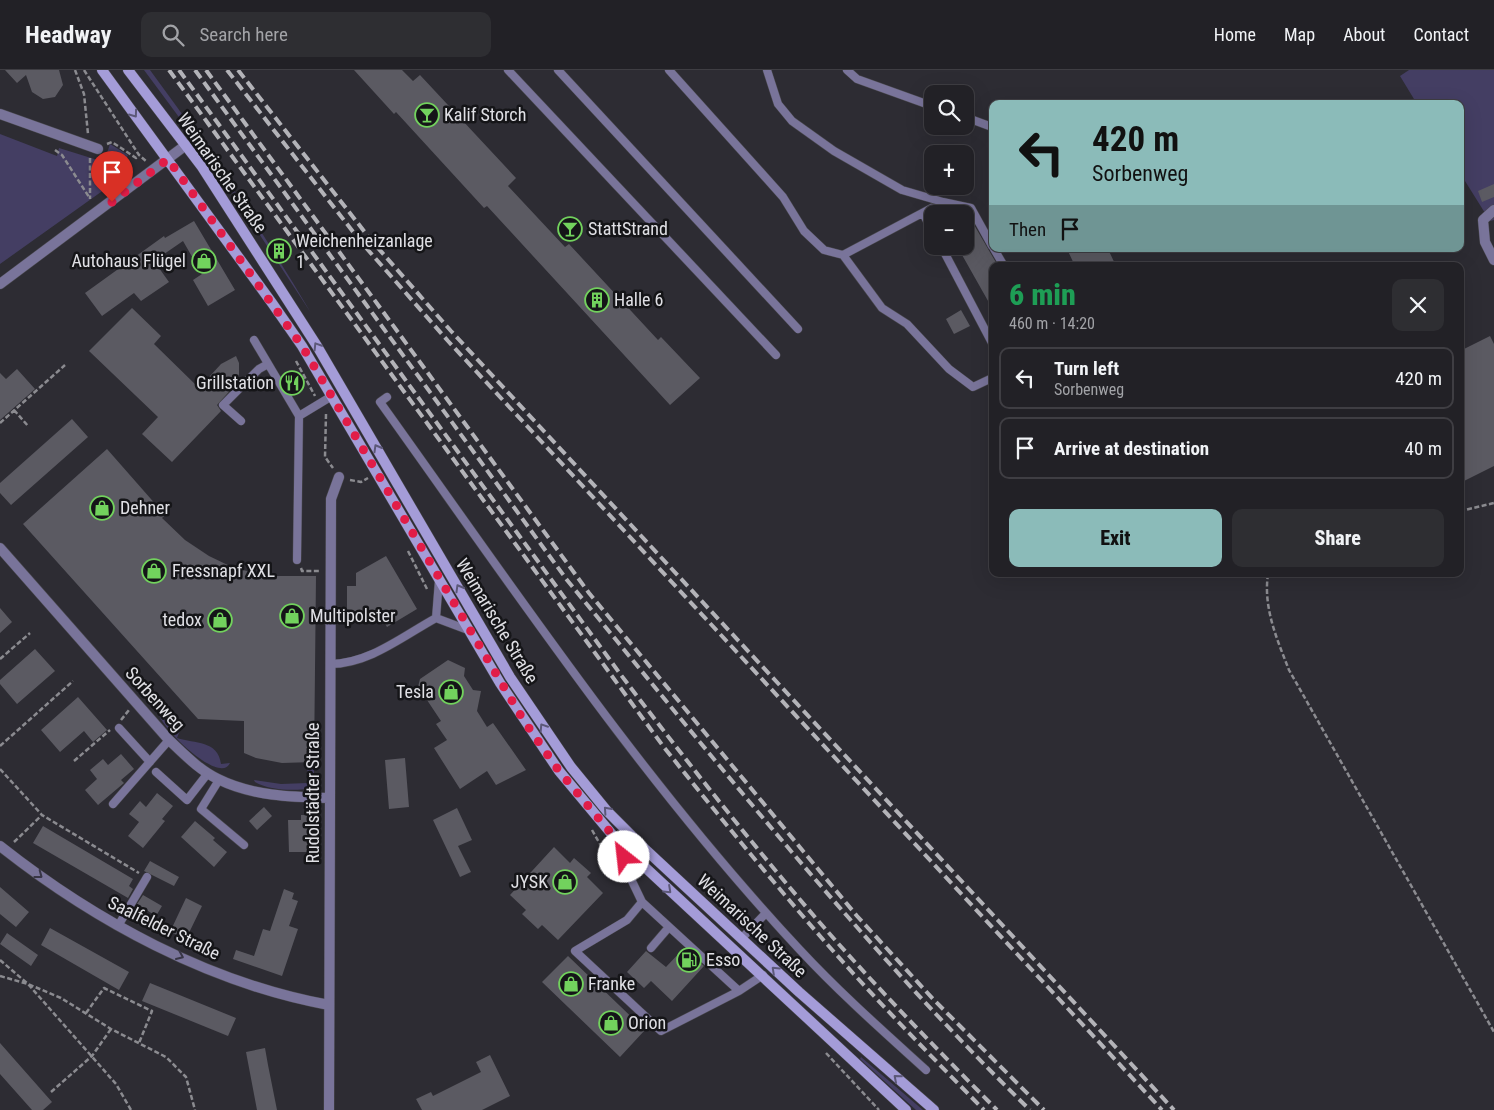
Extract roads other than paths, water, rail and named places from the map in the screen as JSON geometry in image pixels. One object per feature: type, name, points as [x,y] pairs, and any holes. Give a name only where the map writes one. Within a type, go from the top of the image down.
[{"type":"main road","name":"Weimarische Straße","points":[[102,70],[272,303],[332,396],[438,580],[509,698],[546,753],[620,844],[906,1110]]},
{"type":"main road","name":"Weimarische Straße","points":[[128,70],[211,180],[317,346],[510,677],[548,736],[607,811],[741,939],[934,1110]]},
{"type":"main road","points":[[888,1094],[895,1110]]},
{"type":"street","points":[[0,114],[98,149]]},
{"type":"street","points":[[0,284],[99,212],[186,145]]},
{"type":"street","points":[[1494,210],[1483,220],[1485,242],[1494,260]]},
{"type":"street","name":"Rudolstädter Straße","points":[[329,1110],[328,798],[332,498],[339,477]]},
{"type":"street","name":"Sorbenweg","points":[[0,548],[169,740],[208,773],[234,786],[277,796],[328,798]]},
{"type":"street","name":"Saalfelder Straße","points":[[3,848],[59,890],[118,926],[153,944],[219,973],[300,1000],[329,1005]]},
{"type":"lane","points":[[508,70],[776,355]]},
{"type":"lane","points":[[558,70],[798,329]]},
{"type":"lane","points":[[669,70],[782,197],[804,231],[824,250],[843,255],[882,308],[907,324],[949,369],[973,387],[989,379]]},
{"type":"lane","points":[[767,70],[778,104],[792,121],[834,151],[902,190],[971,208],[989,240]]},
{"type":"lane","points":[[847,70],[857,79],[924,103]]},
{"type":"lane","points":[[974,120],[989,126]]},
{"type":"lane","points":[[843,255],[943,202]]},
{"type":"lane","points":[[946,255],[989,337]]},
{"type":"lane","points":[[254,340],[299,416],[297,560]]},
{"type":"lane","points":[[241,421],[223,404],[259,369],[268,364]]},
{"type":"lane","points":[[299,416],[332,396]]},
{"type":"lane","points":[[386,397],[380,402],[620,734],[689,823],[766,913],[843,994],[926,1070]]},
{"type":"lane","points":[[436,618],[438,580]]},
{"type":"lane","points":[[330,664],[346,664],[392,645],[436,618]]},
{"type":"lane","points":[[436,618],[468,630]]},
{"type":"lane","points":[[118,725],[150,762]]},
{"type":"lane","points":[[113,804],[169,740]]},
{"type":"lane","points":[[156,772],[187,800],[208,773]]},
{"type":"lane","points":[[219,780],[201,809],[244,845]]},
{"type":"lane","points":[[620,844],[631,879],[642,902],[739,991]]},
{"type":"lane","points":[[118,926],[147,877]]},
{"type":"lane","points":[[642,902],[627,920],[575,951],[661,1031],[739,991],[763,975]]},
{"type":"lane","points":[[741,939],[766,913]]},
{"type":"lane","points":[[651,948],[670,927]]},
{"type":"railway","points":[[169,70],[663,746],[800,913],[900,1024],[984,1110]]},
{"type":"railway","points":[[179,70],[621,675],[689,764],[808,909],[854,961],[997,1110]]},
{"type":"railway","points":[[195,70],[567,580],[757,811],[863,934],[917,994],[1030,1110]]},
{"type":"railway","points":[[206,70],[589,593],[857,916],[934,1000],[1044,1110]]},
{"type":"railway","points":[[227,70],[361,242],[448,341],[1162,1110]]},
{"type":"railway","points":[[238,70],[371,240],[451,331],[1174,1110]]},
{"type":"place","name":"Kalif Storch","points":[[427,115]]},
{"type":"place","name":"StattStrand","points":[[570,229]]},
{"type":"place","name":"Weichenheizanlage 1","points":[[279,251]]},
{"type":"place","name":"Autohaus Flügel","points":[[204,261]]},
{"type":"place","name":"Halle 6","points":[[597,300]]},
{"type":"place","name":"Grillstation","points":[[292,383]]},
{"type":"place","name":"Dehner","points":[[102,508]]},
{"type":"place","name":"Fressnapf XXL","points":[[154,571]]},
{"type":"place","name":"Multipolster","points":[[292,616]]},
{"type":"place","name":"tedox","points":[[220,620]]},
{"type":"place","name":"Tesla","points":[[451,692]]},
{"type":"place","name":"JYSK","points":[[565,882]]},
{"type":"place","name":"Esso","points":[[689,960]]},
{"type":"place","name":"Franke","points":[[571,984]]},
{"type":"place","name":"Orion","points":[[611,1023]]}]
